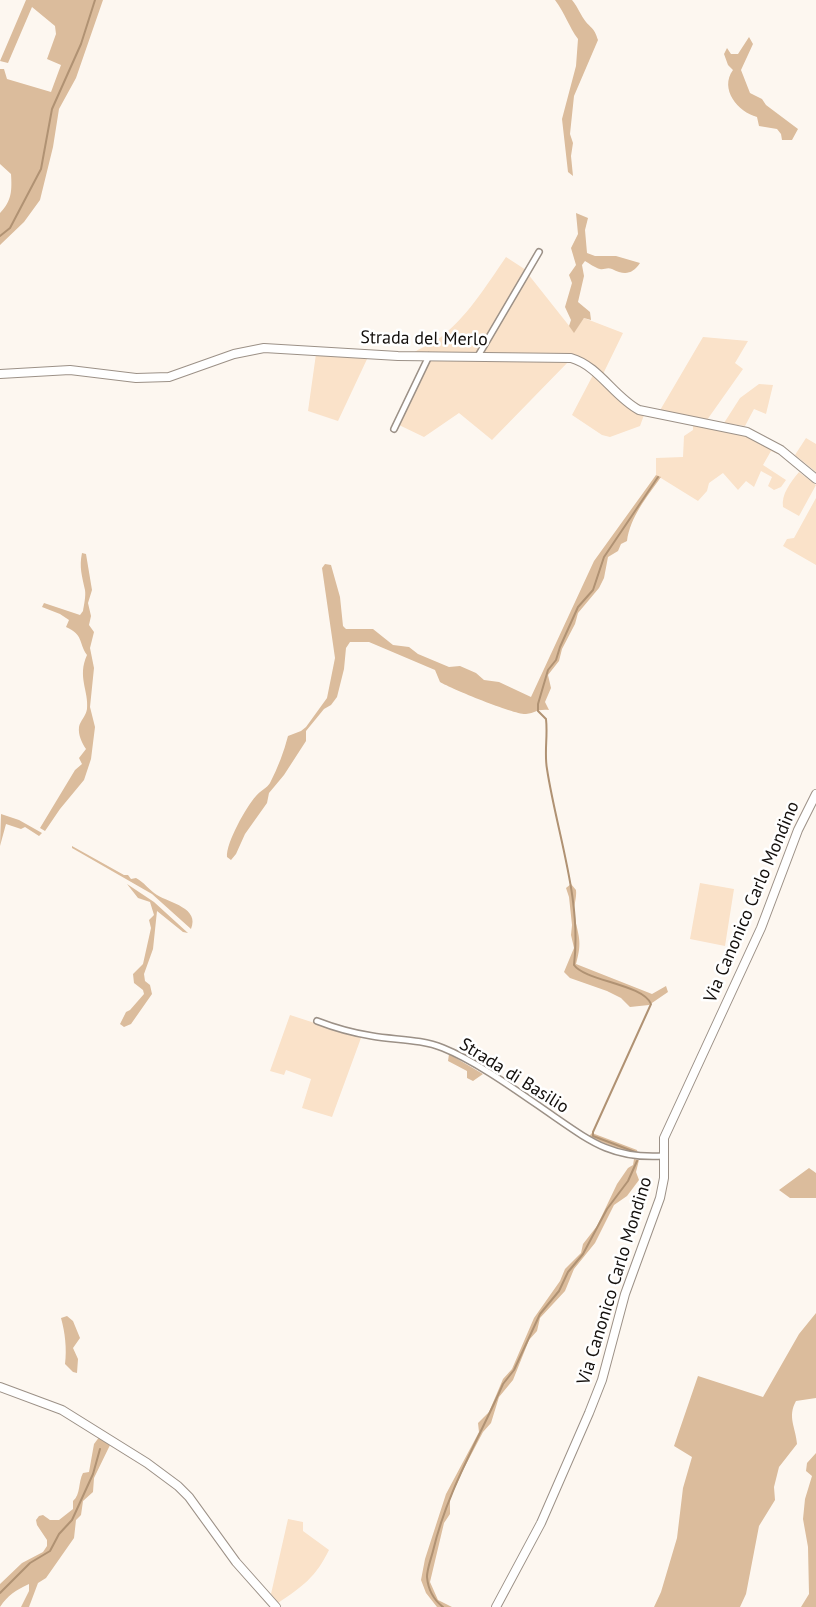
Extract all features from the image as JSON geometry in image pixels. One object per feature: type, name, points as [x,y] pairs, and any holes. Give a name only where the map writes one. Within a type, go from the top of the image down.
[{"type":"street","points":[[478,356],[539,252]]},
{"type":"street","name":"Strada del Merlo","points":[[0,374],[70,370],[136,378],[169,377],[234,354],[264,348],[429,356],[535,356],[578,360],[590,367],[626,402],[639,410],[746,432],[781,450],[816,479]]},
{"type":"street","points":[[394,429],[429,356]]},
{"type":"street","name":"Via Canonico Carlo Mondino","points":[[496,1607],[541,1523],[570,1462],[598,1391],[625,1294],[660,1198],[664,1178],[663,1156],[666,1133],[761,928],[802,820],[816,794]]},
{"type":"street","name":"Strada di Basilio","points":[[317,1021],[362,1035],[441,1047],[459,1055],[554,1116],[572,1130],[594,1142],[627,1155],[663,1156]]},
{"type":"street","points":[[0,1387],[62,1410],[147,1463],[178,1486],[189,1497],[236,1562],[276,1607]]},
{"type":"shaded area","points":[[26,0],[103,0],[76,78],[59,109],[53,147],[40,200],[24,222],[0,245],[0,213],[9,200],[11,174],[0,164],[0,69],[4,69],[7,79],[51,92],[61,65],[47,59],[56,34],[55,26],[32,7],[8,63],[0,61]]},
{"type":"shaded area","points":[[555,0],[572,0],[584,20],[594,31],[598,40],[574,96],[570,134],[573,143],[571,156],[573,176],[568,172],[562,119],[576,66],[578,39]]},
{"type":"shaded area","points":[[749,37],[753,44],[741,70],[750,93],[762,99],[766,105],[798,129],[792,140],[782,140],[781,134],[777,129],[759,126],[757,117],[737,105],[729,92],[729,77],[733,70],[728,65],[724,54],[727,48],[731,54],[738,54]]},
{"type":"shaded area","points":[[576,213],[588,218],[585,230],[587,253],[595,256],[616,256],[640,263],[631,272],[624,273],[610,268],[601,269],[585,261],[582,265],[584,276],[578,302],[590,312],[591,320],[584,318],[574,333],[569,326],[571,320],[565,307],[572,283],[569,275],[576,265],[571,248],[578,234]]},
{"type":"shaded area","points":[[506,257],[526,270],[477,353],[413,353],[437,340],[457,322],[475,302]]},
{"type":"shaded area","points":[[528,274],[574,332],[584,318],[623,333],[604,372],[605,378],[586,361],[572,355],[482,353]]},
{"type":"shaded area","points":[[703,337],[748,341],[735,363],[743,369],[707,420],[659,412]]},
{"type":"shaded area","points":[[316,354],[368,357],[338,421],[308,411]]},
{"type":"shaded area","points":[[431,359],[569,361],[492,440],[459,413],[424,437],[399,425]]},
{"type":"shaded area","points":[[593,375],[619,401],[644,415],[640,426],[610,437],[602,435],[572,415]]},
{"type":"shaded area","points":[[759,384],[773,385],[766,414],[754,409],[745,426],[724,423],[740,398]]},
{"type":"shaded area","points":[[693,423],[741,434],[763,443],[785,457],[771,451],[763,465],[786,480],[781,487],[774,490],[768,486],[772,477],[761,471],[754,487],[746,481],[738,490],[723,473],[709,483],[707,491],[698,501],[656,475],[656,458],[683,457],[684,436],[693,430]]},
{"type":"shaded area","points":[[806,438],[816,444],[816,472],[795,455]]},
{"type":"shaded area","points":[[799,472],[816,485],[799,516],[783,507],[783,502],[787,488]]},
{"type":"shaded area","points":[[656,475],[661,477],[635,515],[627,541],[621,544],[618,551],[608,557],[604,578],[599,588],[578,613],[575,624],[562,649],[559,661],[548,675],[551,688],[545,702],[549,710],[526,714],[497,706],[440,682],[435,670],[369,642],[350,642],[346,648],[344,669],[337,697],[331,705],[324,709],[306,731],[306,741],[284,775],[269,793],[267,803],[245,834],[236,854],[231,860],[227,857],[233,834],[242,816],[256,796],[270,783],[288,736],[306,727],[327,698],[335,658],[322,568],[325,564],[331,565],[340,597],[343,626],[346,629],[373,629],[393,645],[409,647],[418,654],[449,667],[460,666],[476,673],[484,680],[499,682],[531,697],[594,561]]},
{"type":"shaded area","points":[[816,498],[816,565],[783,546],[787,539],[794,538]]},
{"type":"shaded area","points":[[82,553],[86,554],[92,590],[88,603],[91,616],[89,625],[94,632],[90,648],[94,668],[90,707],[95,727],[91,759],[84,780],[45,831],[40,828],[75,770],[82,764],[79,758],[86,749],[79,730],[87,709],[83,670],[87,655],[76,633],[66,627],[69,620],[60,614],[42,607],[44,603],[80,615],[83,611],[85,592],[81,567]]},
{"type":"shaded area","points":[[1,814],[19,820],[42,833],[39,836],[25,827],[21,829],[6,824],[0,846]]},
{"type":"shaded area","points":[[72,846],[124,875],[128,875],[131,879],[136,878],[157,895],[188,911],[193,922],[191,929],[152,894],[72,848]]},
{"type":"shaded area","points":[[700,883],[734,889],[725,946],[690,939]]},
{"type":"shaded area","points":[[127,884],[154,902],[188,933],[183,932],[157,911],[153,949],[144,974],[145,981],[150,985],[152,994],[131,1024],[124,1027],[120,1024],[126,1012],[144,994],[143,990],[134,983],[133,974],[143,964],[151,928],[149,920],[154,915],[150,902],[138,898]]},
{"type":"shaded area","points":[[571,884],[576,890],[574,911],[579,943],[576,964],[652,994],[666,986],[668,992],[649,1005],[630,1007],[621,998],[570,978],[564,972],[574,948],[571,935],[572,925],[569,897],[566,888]]},
{"type":"shaded area","points":[[290,1015],[361,1038],[332,1117],[302,1108],[311,1079],[286,1070],[284,1075],[270,1071]]},
{"type":"shaded area","points":[[449,1054],[483,1074],[473,1081],[467,1078],[467,1071],[448,1061]]},
{"type":"shaded area","points":[[592,1133],[637,1150],[638,1154],[619,1150],[589,1136]]},
{"type":"shaded area","points":[[634,1159],[639,1160],[636,1172],[639,1180],[627,1196],[614,1205],[595,1243],[574,1269],[565,1291],[540,1318],[537,1331],[529,1340],[513,1380],[499,1397],[491,1423],[483,1432],[450,1499],[450,1514],[444,1523],[430,1582],[438,1600],[452,1607],[437,1607],[426,1593],[421,1580],[425,1559],[446,1494],[479,1432],[478,1423],[489,1412],[503,1379],[512,1369],[534,1318],[560,1281],[565,1269],[581,1253],[583,1244],[597,1226],[617,1184],[628,1168],[633,1165]]},
{"type":"shaded area","points":[[809,1168],[816,1173],[816,1198],[790,1198],[779,1190]]},
{"type":"shaded area","points":[[816,1313],[816,1398],[796,1401],[793,1407],[792,1417],[797,1444],[779,1467],[774,1487],[775,1500],[759,1526],[746,1594],[740,1607],[654,1607],[661,1592],[677,1538],[683,1488],[692,1457],[674,1446],[698,1376],[763,1397],[799,1334]]},
{"type":"shaded area","points":[[67,1316],[73,1321],[80,1338],[73,1348],[78,1359],[77,1373],[73,1372],[65,1364],[64,1329],[61,1318]]},
{"type":"shaded area","points":[[100,1436],[111,1443],[94,1478],[93,1492],[83,1501],[81,1515],[76,1520],[74,1538],[46,1578],[38,1583],[29,1607],[21,1607],[29,1591],[29,1584],[13,1593],[0,1607],[0,1584],[22,1563],[43,1552],[47,1546],[47,1540],[37,1525],[36,1520],[39,1516],[43,1515],[50,1520],[59,1520],[73,1509],[73,1501],[77,1495],[81,1476],[83,1473],[89,1472],[94,1444]]},
{"type":"shaded area","points":[[816,1453],[816,1607],[801,1607],[809,1594],[808,1547],[803,1519],[805,1499],[812,1476],[806,1471],[807,1463]]},
{"type":"shaded area","points":[[288,1519],[303,1522],[303,1531],[329,1550],[308,1581],[278,1603],[271,1594]]},
{"type":"waterway","points":[[0,236],[10,228],[41,169],[52,109],[81,44],[95,0]]},
{"type":"waterway","points":[[635,1152],[593,1136],[593,1132],[651,1004],[646,997],[637,992],[590,975],[574,965],[576,940],[572,891],[547,769],[546,719],[538,711],[538,704],[548,670],[556,660],[578,607],[593,590],[604,557],[658,477]]},
{"type":"waterway","points":[[443,1607],[432,1594],[427,1574],[446,1508],[464,1466],[503,1384],[514,1370],[540,1314],[559,1291],[568,1272],[583,1254],[607,1209],[628,1181],[637,1161]]},
{"type":"waterway","points":[[0,1593],[30,1563],[50,1551],[59,1534],[72,1520],[93,1474],[100,1449]]}]
